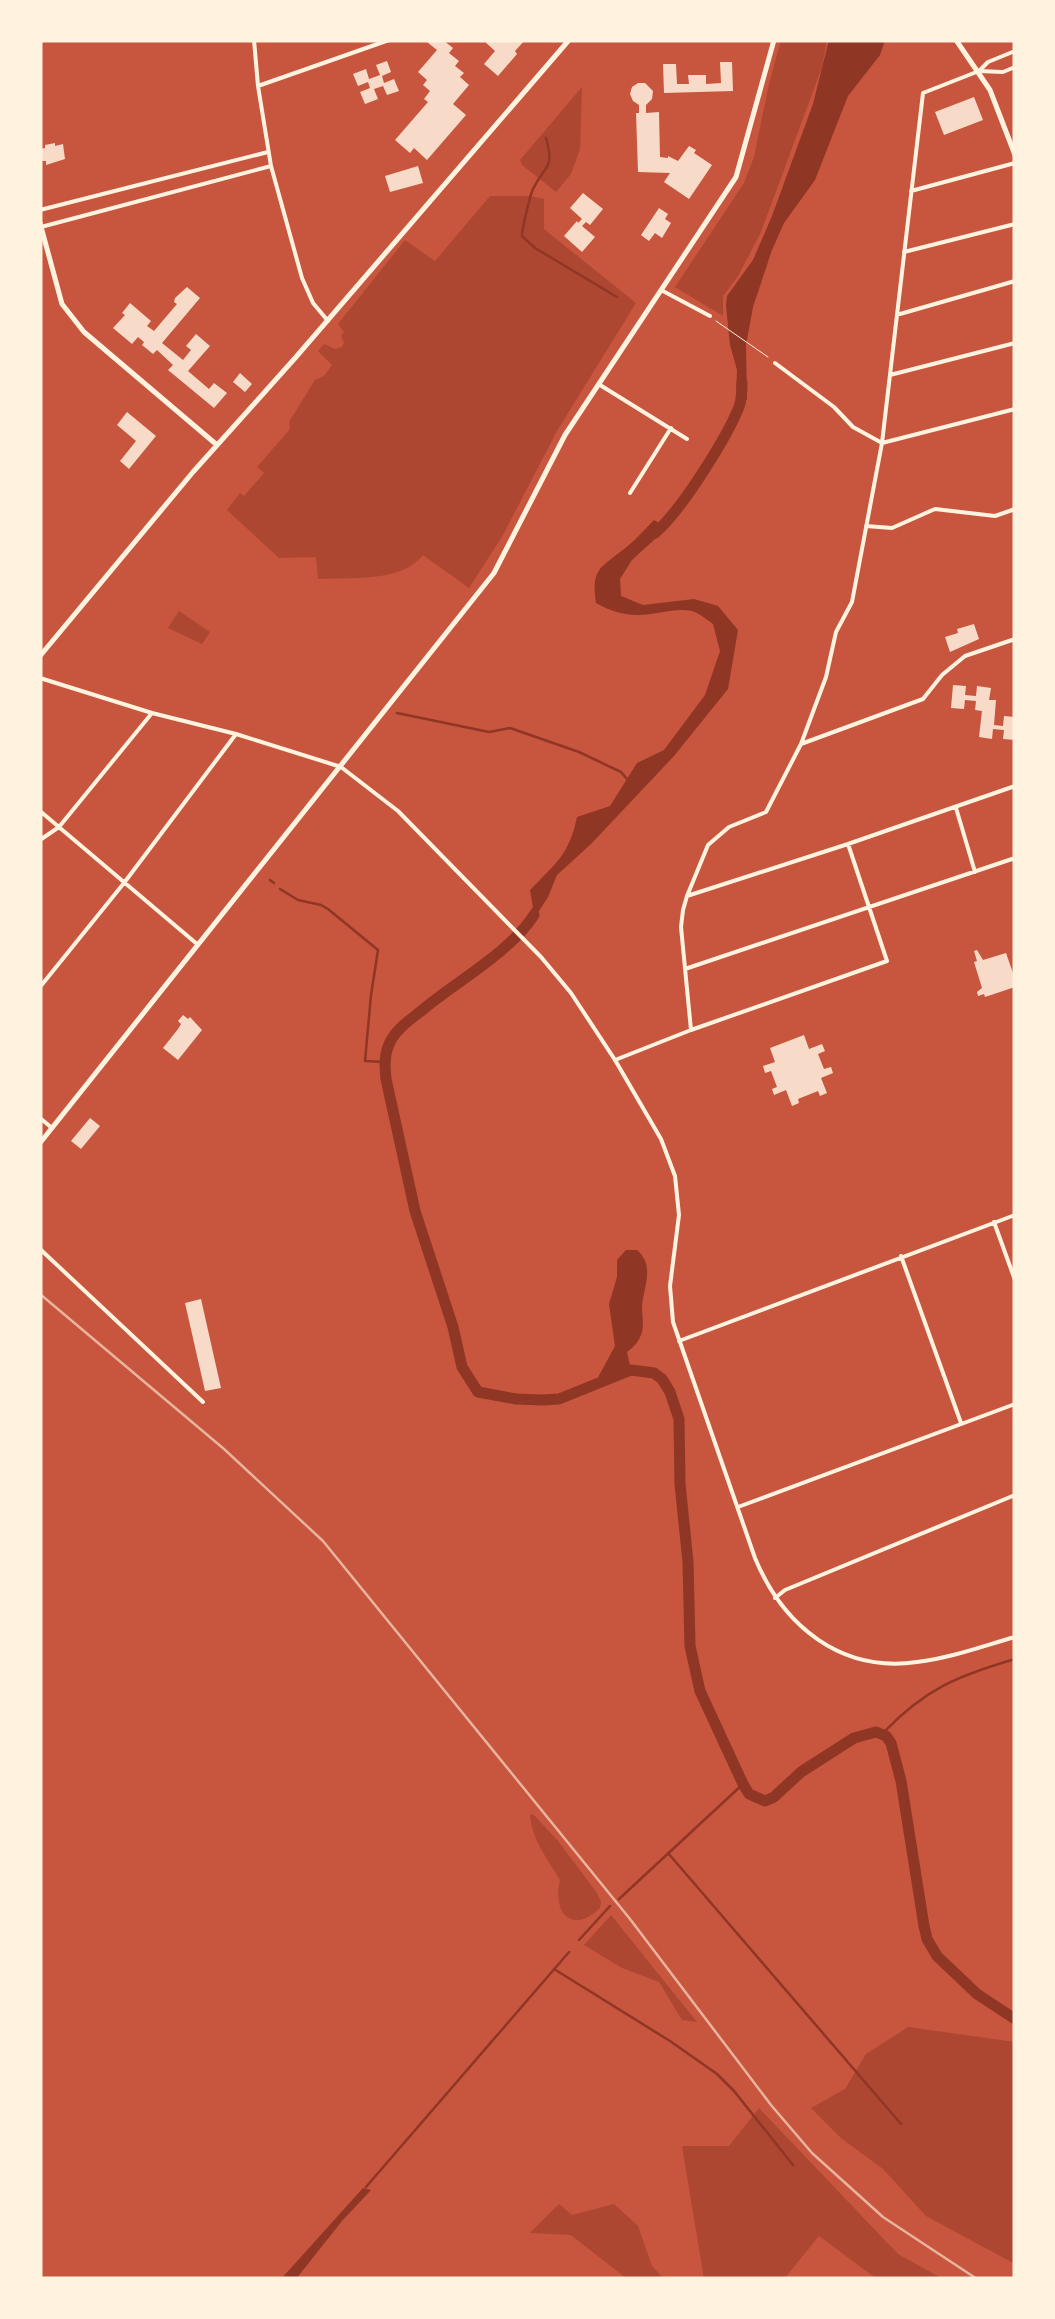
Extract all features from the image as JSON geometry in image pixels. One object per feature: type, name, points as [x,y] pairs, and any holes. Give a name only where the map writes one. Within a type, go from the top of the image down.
[{"type":"main road","points":[[40,656],[569,40]]},
{"type":"main road","points":[[40,1143],[494,574],[565,435],[736,177],[774,40]]},
{"type":"main road","points":[[956,40],[990,90],[1015,159]]},
{"type":"main road","points":[[40,225],[66,312],[84,332],[217,446]]},
{"type":"street","points":[[254,40],[271,166],[302,278],[313,303],[328,321]]},
{"type":"street","points":[[258,86],[388,40]]},
{"type":"street","points":[[691,1030],[681,927],[687,896],[708,845],[729,826],[766,812],[801,744],[826,676],[836,632],[852,602],[882,443],[923,93],[1015,51]]},
{"type":"street","points":[[978,71],[1003,72],[1015,67]]},
{"type":"street","points":[[40,210],[268,152]]},
{"type":"street","points":[[911,192],[1015,159]]},
{"type":"street","points":[[40,225],[271,166]]},
{"type":"street","points":[[904,252],[1015,224]]},
{"type":"street","points":[[898,315],[1015,280]]},
{"type":"street","points":[[662,290],[710,316]]},
{"type":"street","points":[[890,375],[1015,342]]},
{"type":"street","points":[[775,362],[853,427],[882,443],[1015,409]]},
{"type":"street","points":[[600,384],[686,439]]},
{"type":"street","points":[[630,493],[670,428]]},
{"type":"street","points":[[866,526],[892,528],[935,509],[995,516],[1015,509]]},
{"type":"street","points":[[801,744],[923,699],[942,675],[965,656],[1015,640]]},
{"type":"street","points":[[40,678],[341,767],[398,811],[541,957],[570,993],[662,1139],[675,1176],[679,1215],[670,1286],[678,1341],[736,1508],[763,1578],[775,1598],[795,1622],[843,1654],[890,1664],[944,1658],[1015,1637]]},
{"type":"street","points":[[40,840],[59,827],[152,713]]},
{"type":"street","points":[[40,987],[236,734]]},
{"type":"street","points":[[687,896],[1015,786]]},
{"type":"street","points":[[956,808],[975,872]]},
{"type":"street","points":[[40,811],[197,944]]},
{"type":"street","points":[[615,1060],[887,961],[848,844]]},
{"type":"street","points":[[685,969],[1015,858]]},
{"type":"street","points":[[40,1118],[52,1128]]},
{"type":"street","points":[[678,1341],[1015,1215]]},
{"type":"street","points":[[994,1222],[1015,1280]]},
{"type":"street","points":[[40,1249],[204,1402]]},
{"type":"street","points":[[901,1256],[961,1423]]},
{"type":"street","points":[[736,1508],[1015,1404]]},
{"type":"street","points":[[775,1598],[785,1590],[1015,1495]]},
{"type":"path","points":[[710,316],[775,362]]},
{"type":"shaded area","points":[[781,40],[827,40],[822,67],[761,232],[723,296],[723,316],[675,287],[744,183],[754,157]]},
{"type":"shaded area","points":[[829,40],[885,40],[880,55],[848,96],[815,180],[784,223],[772,250],[753,307],[746,345],[747,400],[736,398],[737,370],[730,345],[727,296],[753,260],[772,216],[813,104]]},
{"type":"shaded area","points":[[582,87],[580,149],[571,174],[556,192],[520,160]]},
{"type":"shaded area","points":[[490,196],[544,199],[544,229],[636,303],[557,431],[503,535],[469,588],[423,555],[414,564],[389,574],[318,579],[316,557],[279,558],[227,510],[264,473],[257,467],[290,429],[289,422],[315,380],[332,365],[318,351],[324,344],[335,349],[342,347],[344,332],[338,324],[405,240],[435,261]]},
{"type":"shaded area","points":[[654,520],[667,528],[632,560],[620,579],[621,596],[643,605],[694,599],[718,606],[738,630],[728,689],[674,756],[557,875],[530,925],[524,921],[533,907],[530,890],[565,850],[577,817],[610,806],[637,763],[664,750],[705,695],[720,651],[713,624],[695,612],[629,614],[596,603],[599,570]]},
{"type":"shaded area","points":[[179,611],[210,632],[202,644],[168,628]]},
{"type":"shaded area","points":[[626,1250],[637,1250],[646,1263],[642,1332],[627,1352],[631,1370],[595,1383],[615,1346],[609,1304],[617,1277],[617,1260]]},
{"type":"shaded area","points":[[533,1814],[597,1893],[600,1908],[590,1916],[573,1920],[562,1910],[560,1880],[537,1841],[531,1824]]},
{"type":"shaded area","points":[[611,1915],[697,2022],[682,2020],[659,1982],[622,1968],[584,1945]]},
{"type":"shaded area","points":[[908,2027],[1015,2042],[1015,2264],[926,2216],[883,2169],[841,2138],[811,2108],[845,2089],[866,2054]]},
{"type":"shaded area","points":[[759,2108],[898,2254],[943,2279],[877,2279],[819,2236],[784,2279],[704,2279],[682,2146],[729,2146]]},
{"type":"shaded area","points":[[363,2188],[371,2190],[296,2279],[281,2279]]},
{"type":"shaded area","points":[[559,2204],[572,2215],[614,2204],[638,2226],[652,2266],[664,2279],[627,2279],[571,2235],[530,2233]]},
{"type":"building","points":[[429,40],[443,40],[453,48],[449,53],[459,61],[455,66],[464,73],[460,77],[469,85],[453,104],[466,115],[427,160],[414,148],[410,153],[395,140],[428,102],[424,99],[430,91],[423,85],[427,80],[418,72],[437,50]]},
{"type":"building","points":[[483,40],[525,40],[498,76],[484,64],[495,51]]},
{"type":"building","points":[[387,61],[391,72],[382,76],[384,83],[394,79],[399,91],[387,95],[383,86],[374,89],[378,99],[365,104],[360,92],[370,88],[368,82],[358,86],[353,74],[366,69],[369,79],[380,75],[376,65]]},
{"type":"building","points":[[720,62],[732,62],[733,91],[664,93],[663,64],[676,64],[677,84],[689,84],[688,75],[706,75],[706,84],[721,83]]},
{"type":"building","points":[[638,83],[645,83],[653,91],[646,113],[659,112],[660,157],[678,161],[689,146],[712,165],[689,199],[664,182],[670,173],[638,172],[639,105],[630,94]]},
{"type":"building","points":[[974,97],[983,120],[944,135],[935,112]]},
{"type":"building","points":[[63,144],[65,159],[46,165],[46,161],[40,161],[40,149]]},
{"type":"building","points":[[418,166],[423,183],[390,192],[385,176]]},
{"type":"building","points":[[583,193],[603,209],[590,225],[586,222],[582,226],[595,237],[582,252],[564,236],[582,219],[570,208]]},
{"type":"building","points":[[659,208],[668,214],[665,219],[671,223],[662,238],[655,233],[649,241],[641,235]]},
{"type":"building","points":[[187,287],[200,298],[162,343],[183,360],[191,350],[186,346],[196,334],[210,346],[188,371],[209,389],[214,383],[227,393],[214,408],[168,370],[173,365],[157,350],[153,354],[138,337],[132,344],[113,328],[130,303],[151,321],[147,326],[154,331]]},
{"type":"building","points":[[240,373],[252,384],[245,392],[233,382]]},
{"type":"building","points":[[127,412],[156,436],[129,469],[120,461],[136,441],[117,425]]},
{"type":"building","points":[[974,624],[979,639],[950,652],[945,637]]},
{"type":"building","points":[[953,685],[966,686],[965,695],[976,696],[977,686],[991,688],[989,700],[996,700],[994,725],[1003,726],[1004,716],[1015,717],[1015,740],[1003,739],[1004,730],[993,729],[992,739],[979,737],[982,711],[975,710],[976,701],[965,700],[964,709],[951,708]]},
{"type":"building","points":[[977,950],[983,960],[1006,953],[1015,972],[1015,987],[978,996],[982,988],[974,962]]},
{"type":"building","points":[[183,1015],[202,1030],[178,1060],[163,1048]]},
{"type":"building","points":[[804,1035],[809,1049],[822,1044],[825,1051],[818,1054],[824,1069],[831,1067],[833,1073],[821,1078],[827,1093],[820,1096],[818,1091],[798,1099],[799,1103],[792,1106],[786,1090],[774,1095],[772,1089],[777,1087],[771,1071],[765,1073],[763,1066],[775,1062],[770,1048]]},
{"type":"building","points":[[90,1118],[100,1126],[81,1149],[71,1141]]},
{"type":"building","points":[[201,1299],[221,1388],[205,1391],[185,1303]]},
{"type":"waterway","points":[[546,138],[549,162],[532,192],[522,236],[535,248],[617,297]]},
{"type":"waterway","points":[[655,533],[690,492],[724,437],[739,407],[742,383]]},
{"type":"waterway","points":[[397,713],[489,732],[510,728],[579,752],[621,772],[627,779]]},
{"type":"waterway","points":[[270,880],[274,883]]},
{"type":"waterway","points":[[280,889],[298,900],[328,909],[378,950],[365,1061],[385,1062]]},
{"type":"waterway","points":[[534,915],[498,953],[404,1025],[394,1035],[386,1055],[386,1079],[415,1211],[462,1367],[478,1392],[516,1399],[559,1399],[631,1370],[654,1373],[662,1379],[679,1419],[690,1646],[700,1691],[743,1784],[749,1794],[765,1801],[854,1738],[876,1732],[886,1736],[901,1781],[927,1939],[937,1956],[977,1994],[1015,2019]]},
{"type":"waterway","points":[[883,1733],[913,1705],[943,1686],[1015,1659]]},
{"type":"waterway","points":[[619,1899],[743,1784]]},
{"type":"waterway","points":[[668,1853],[901,2124]]},
{"type":"waterway","points":[[579,1940],[610,1906]]},
{"type":"waterway","points":[[366,2187],[569,1952]]},
{"type":"waterway","points":[[554,1969],[717,2074],[793,2165]]},
{"type":"railway","points":[[40,1294],[224,1449],[323,1541],[630,1919],[812,2153],[883,2217],[977,2279]]}]
